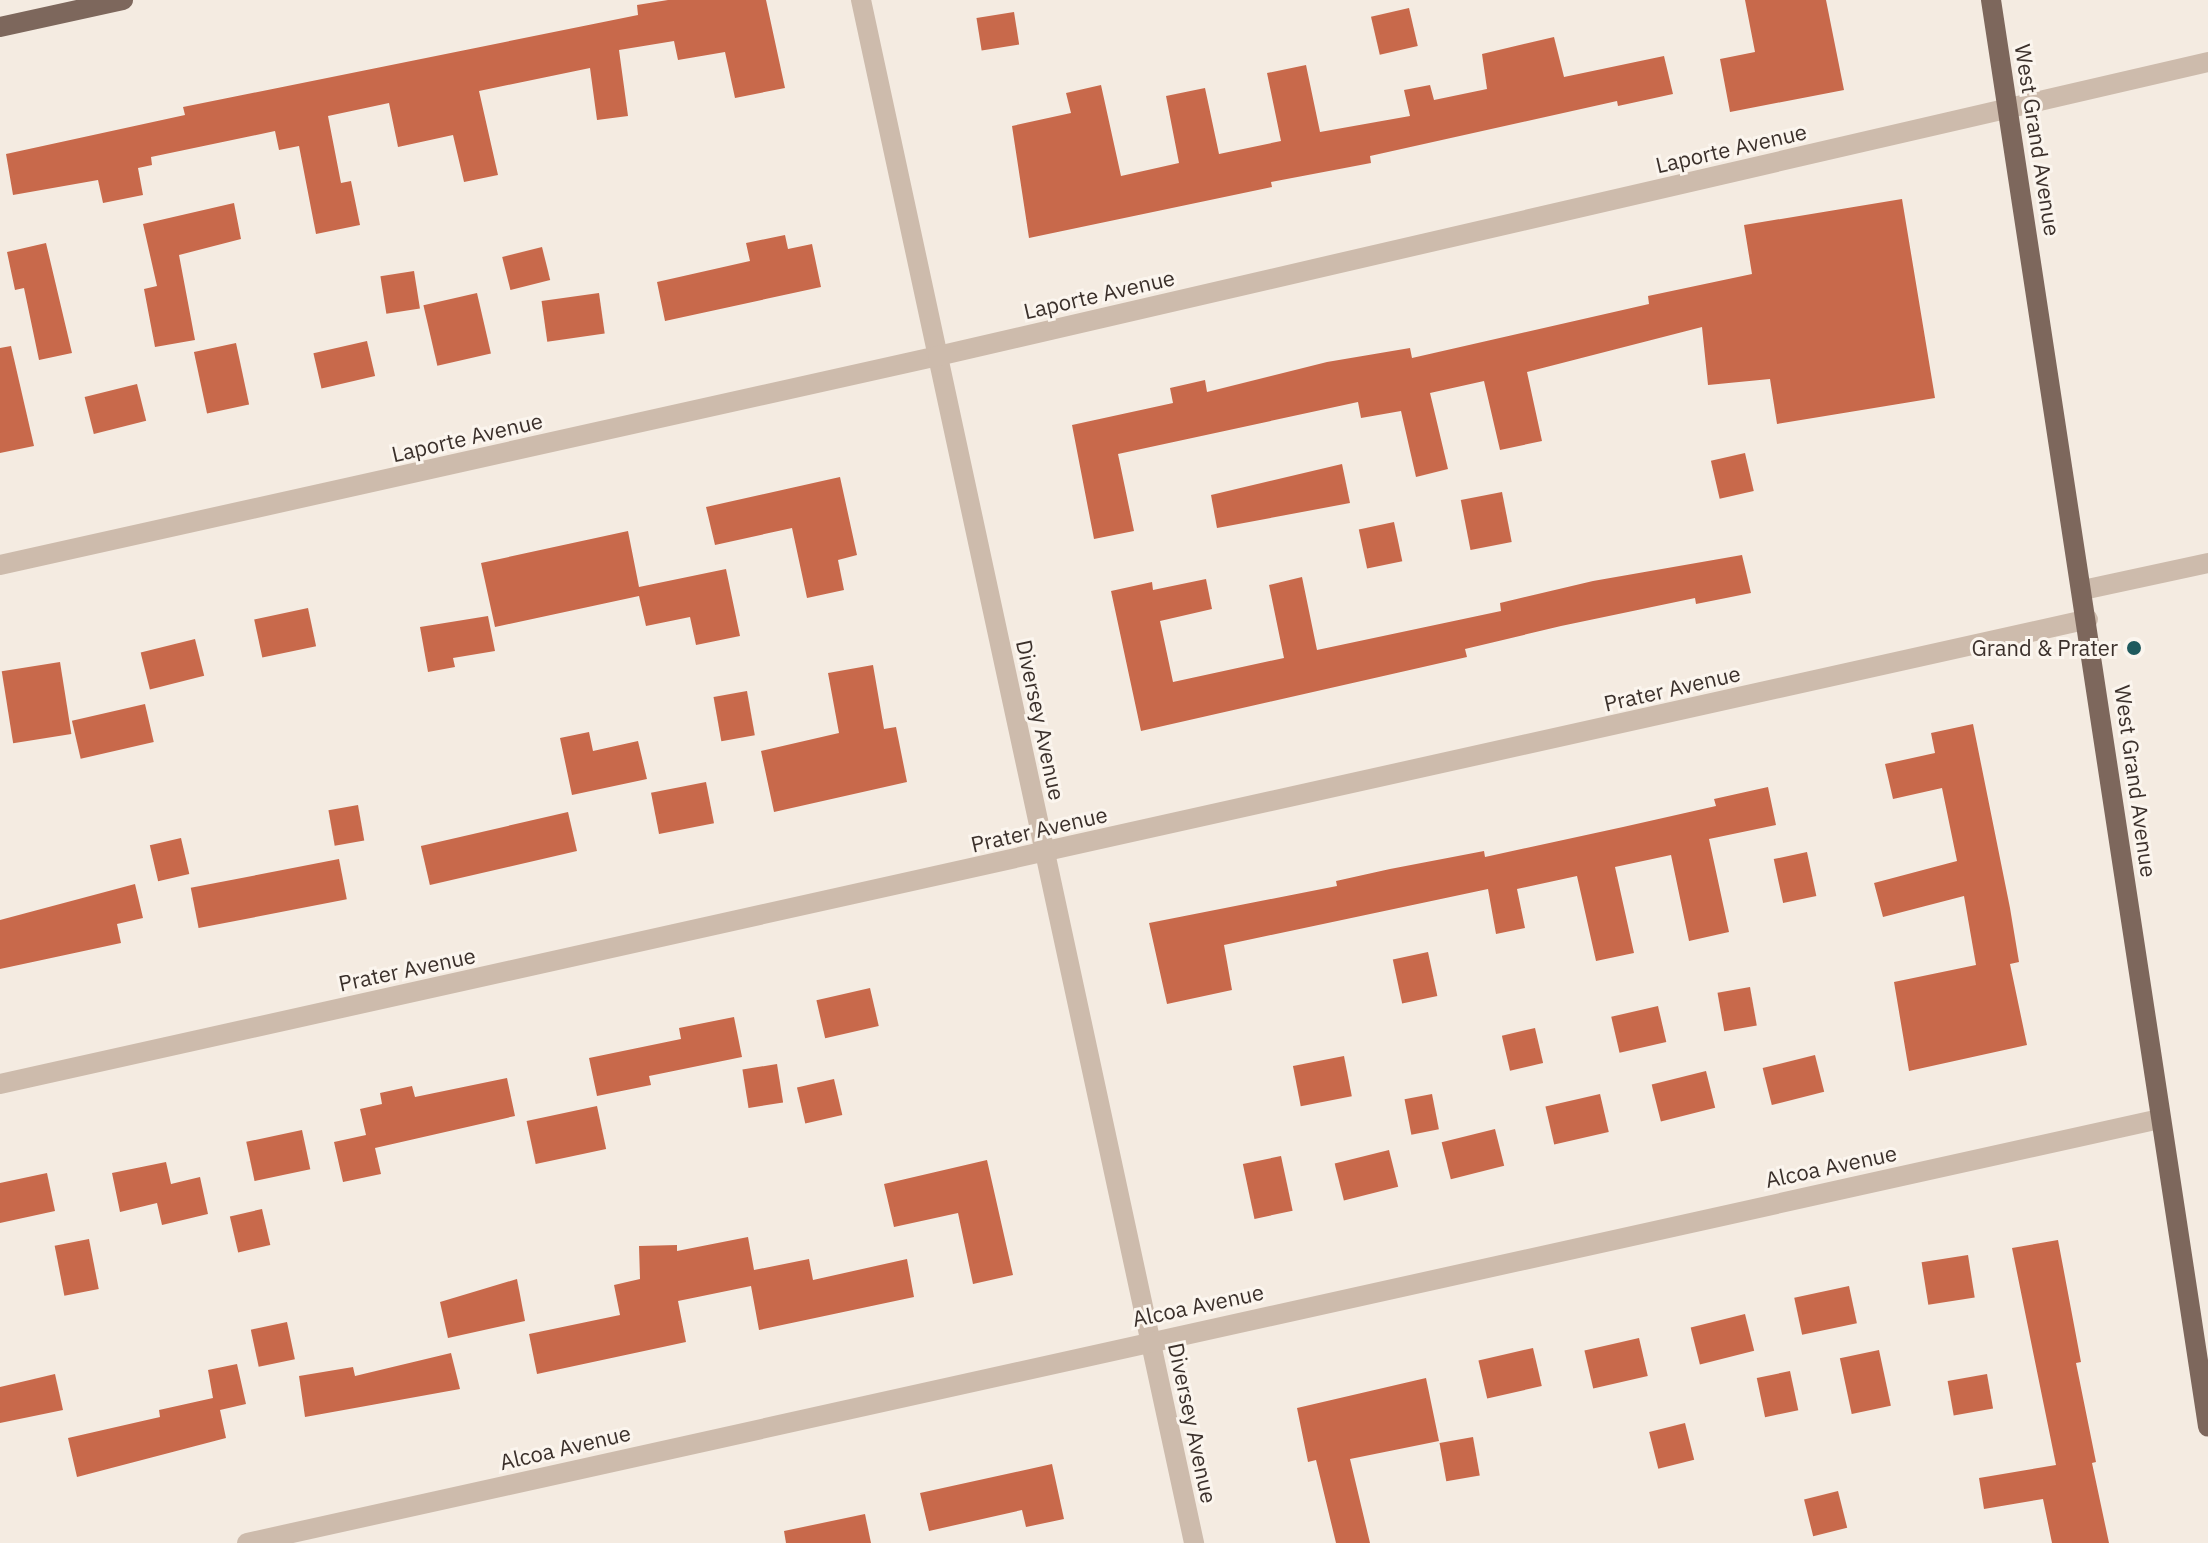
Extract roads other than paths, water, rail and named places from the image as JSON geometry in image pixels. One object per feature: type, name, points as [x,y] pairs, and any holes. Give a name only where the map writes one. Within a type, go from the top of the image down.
[{"type":"main road","points":[[0,27],[123,0]]},
{"type":"main road","name":"West Grand Avenue","points":[[1991,0],[2088,619],[2208,1427]]},
{"type":"street","name":"Diversey Avenue","points":[[861,0],[1194,1543]]},
{"type":"street","name":"Laporte Avenue","points":[[0,565],[938,356],[2208,62]]},
{"type":"street","points":[[2083,590],[2208,563]]},
{"type":"street","name":"Prater Avenue","points":[[0,1084],[2088,619]]},
{"type":"street","name":"Alcoa Avenue","points":[[247,1543],[1151,1339],[2160,1119]]},
{"type":"place","name":"Grand & Prater","points":[[2134,648]]}]
